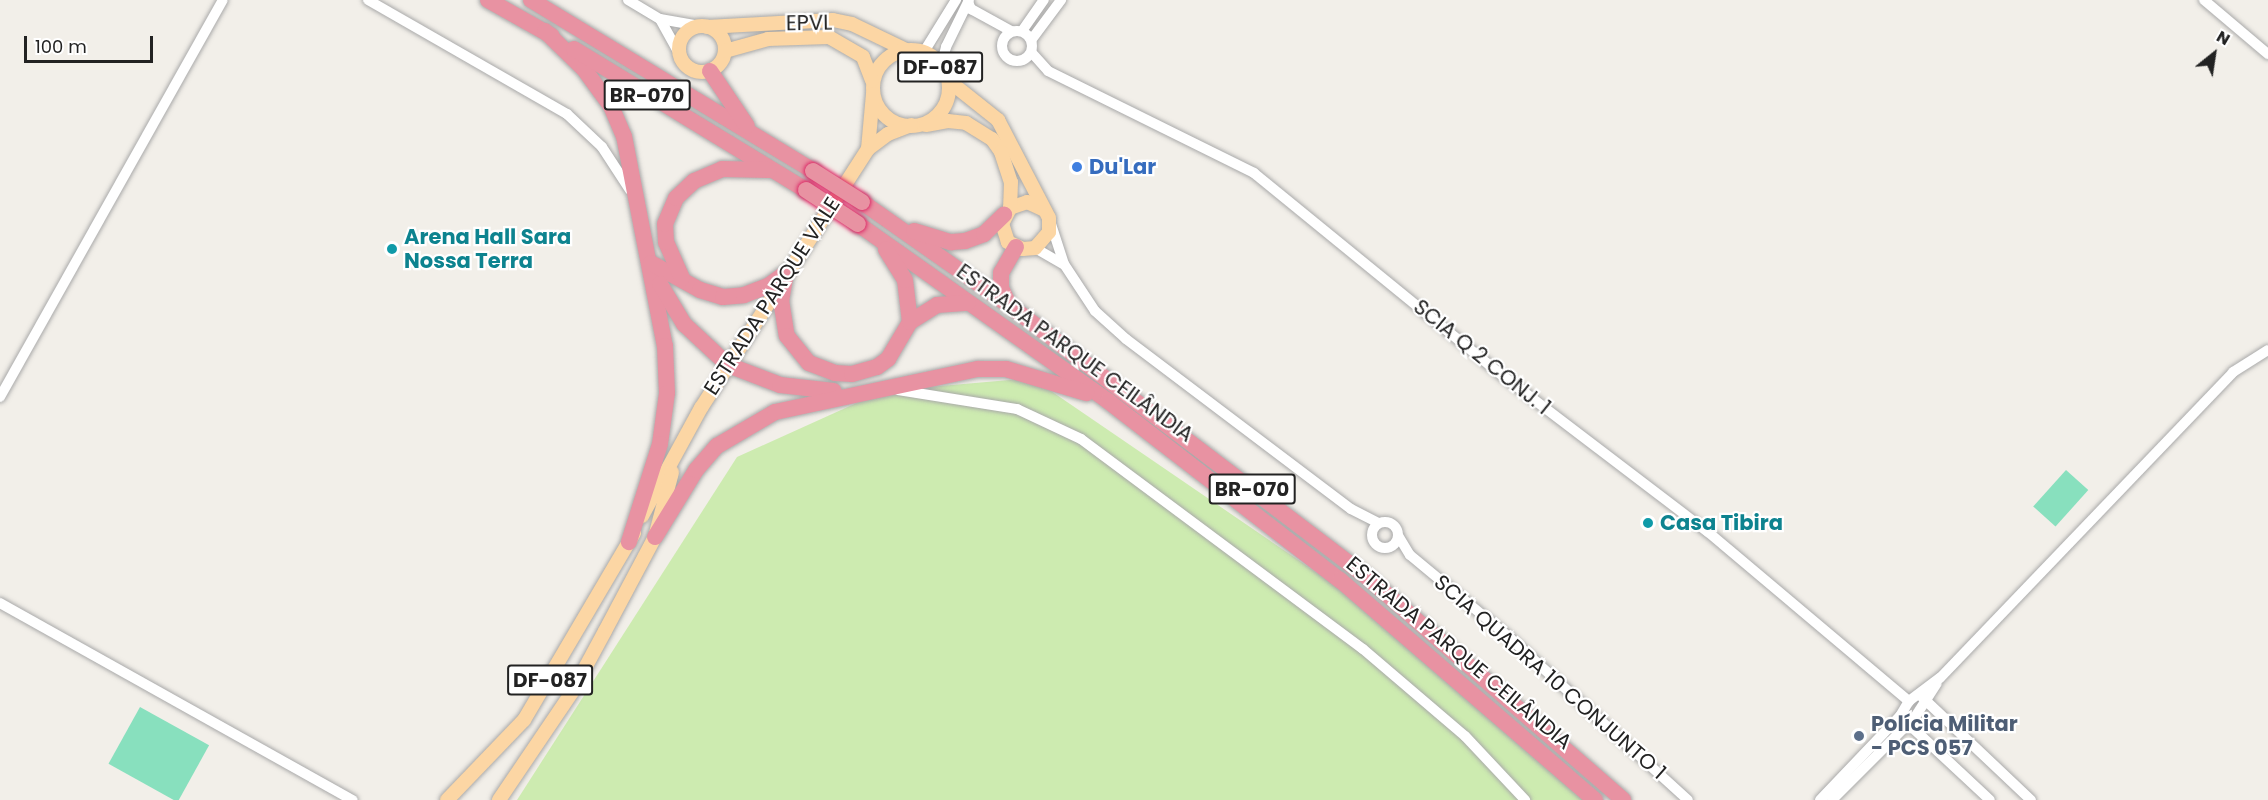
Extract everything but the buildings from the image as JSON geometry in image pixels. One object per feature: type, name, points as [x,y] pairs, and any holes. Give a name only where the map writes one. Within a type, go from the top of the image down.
[{"type":"highway","name":"ESTRADA PARQUE CEILÂNDIA","points":[[488,0],[545,31],[806,190],[858,224],[1108,401],[1341,580],[1595,800]]},
{"type":"highway","name":"ESTRADA PARQUE CEILÂNDIA","points":[[531,0],[862,202],[1010,306],[1368,578],[1623,800]]},
{"type":"highway","points":[[545,31],[584,69],[611,106],[624,136],[651,263],[665,346],[667,393],[660,444],[629,542]]},
{"type":"highway","points":[[710,71],[753,134]]},
{"type":"highway","points":[[682,278],[666,242],[666,224],[676,198],[694,181],[722,169],[772,170]]},
{"type":"highway","points":[[888,220],[951,242],[984,234],[1007,212]]},
{"type":"highway","points":[[878,238],[905,280],[910,322]]},
{"type":"highway","points":[[1010,306],[1001,288],[1001,273],[1016,247]]},
{"type":"highway","points":[[651,263],[682,278],[700,290],[723,297],[744,295],[786,273]]},
{"type":"highway","points":[[651,263],[668,300],[684,324],[728,365],[763,380],[806,390],[889,389]]},
{"type":"highway","points":[[786,273],[781,300],[787,336],[809,363],[822,369],[852,374],[877,367],[897,349],[910,322],[937,305],[968,303]]},
{"type":"highway","points":[[655,537],[696,470],[717,446],[747,426],[804,404],[889,389],[978,369],[1006,369],[1108,401]]},
{"type":"main road","name":"EPVL","points":[[702,26],[832,20],[852,24],[906,50]]},
{"type":"main road","points":[[702,26],[721,37],[725,51],[721,62],[710,71],[690,69],[678,52],[681,38],[702,26]]},
{"type":"main road","name":"EPVL","points":[[725,51],[768,39],[829,37],[863,57],[873,86]]},
{"type":"main road","name":"DF-087","points":[[906,50],[922,55],[941,67],[949,81],[945,108],[926,125],[911,125],[890,118],[873,86],[887,55],[906,50]]},
{"type":"main road","points":[[926,125],[948,121],[966,123],[992,139],[1001,152],[1011,182],[1003,234],[1016,247],[1035,248],[1049,232],[1046,214],[998,120],[949,81]]},
{"type":"main road","name":"ESTRADA PARQUE VALE","points":[[868,149],[873,86]]},
{"type":"main road","name":"ESTRADA PARQUE VALE","points":[[447,800],[525,720],[629,542],[679,445],[786,273],[868,149],[888,134],[911,125]]},
{"type":"main road","points":[[1007,212],[1027,202],[1046,214]]},
{"type":"main road","name":"ESTRADA PARQUE VALE","points":[[499,800],[572,692],[655,537],[679,445]]},
{"type":"street","points":[[0,397],[223,0]]},
{"type":"street","points":[[368,0],[567,114],[616,164],[640,211]]},
{"type":"street","name":"EPVL","points":[[628,0],[660,19],[702,26]]},
{"type":"street","points":[[922,55],[956,0]]},
{"type":"street","points":[[1044,0],[1001,47],[1008,58],[1018,62],[1032,53],[1032,39],[1061,0]]},
{"type":"street","points":[[2204,0],[2268,54]]},
{"type":"street","points":[[969,1],[971,9],[1012,33]]},
{"type":"street","points":[[941,67],[969,1]]},
{"type":"street","points":[[962,15],[969,13],[1012,33],[1032,39]]},
{"type":"street","points":[[660,19],[678,52]]},
{"type":"street","name":"SCIA Q 2 CONJ. 1","points":[[1032,53],[1048,71],[1262,179],[1503,376],[1708,532],[1908,701]]},
{"type":"street","points":[[1046,214],[1064,264],[1080,294],[1126,339],[1352,508],[1378,523],[1392,524],[1399,537],[1390,548],[1376,544],[1352,508]]},
{"type":"street","points":[[1035,248],[1064,264]]},
{"type":"street","points":[[1832,800],[1940,678],[2233,372],[2268,350]]},
{"type":"street","points":[[889,389],[1017,409],[1081,439],[1363,649],[1465,736],[1525,800]]},
{"type":"street","points":[[1371,536],[1378,523]]},
{"type":"street","name":"SCIA QUADRA 10 CONJUNTO 1","points":[[1399,537],[1410,555],[1511,639],[1688,800]]},
{"type":"street","name":"SCIA QUADRA 10 CONJUNTO 1","points":[[1390,548],[1410,555]]},
{"type":"street","points":[[0,603],[353,800]]},
{"type":"street","points":[[1820,800],[1904,719],[1908,701],[1923,698]]},
{"type":"street","points":[[1923,698],[2031,800]]},
{"type":"street","points":[[1904,719],[1990,800]]},
{"type":"green space","points":[[1032,378],[1392,624],[1600,800],[517,800],[737,457],[883,391]]},
{"type":"green space","points":[[2066,470],[2088,490],[2056,526],[2033,506]]},
{"type":"green space","points":[[140,707],[209,745],[179,800],[174,800],[108,764]]},
{"type":"place","name":"Du'Lar","points":[[1077,167]]},
{"type":"place","name":"Arena Hall Sara Nossa Terra","points":[[392,249]]},
{"type":"place","name":"Casa Tibira","points":[[1648,523]]},
{"type":"place","name":"Polícia Militar - PCS 057","points":[[1859,736]]}]
